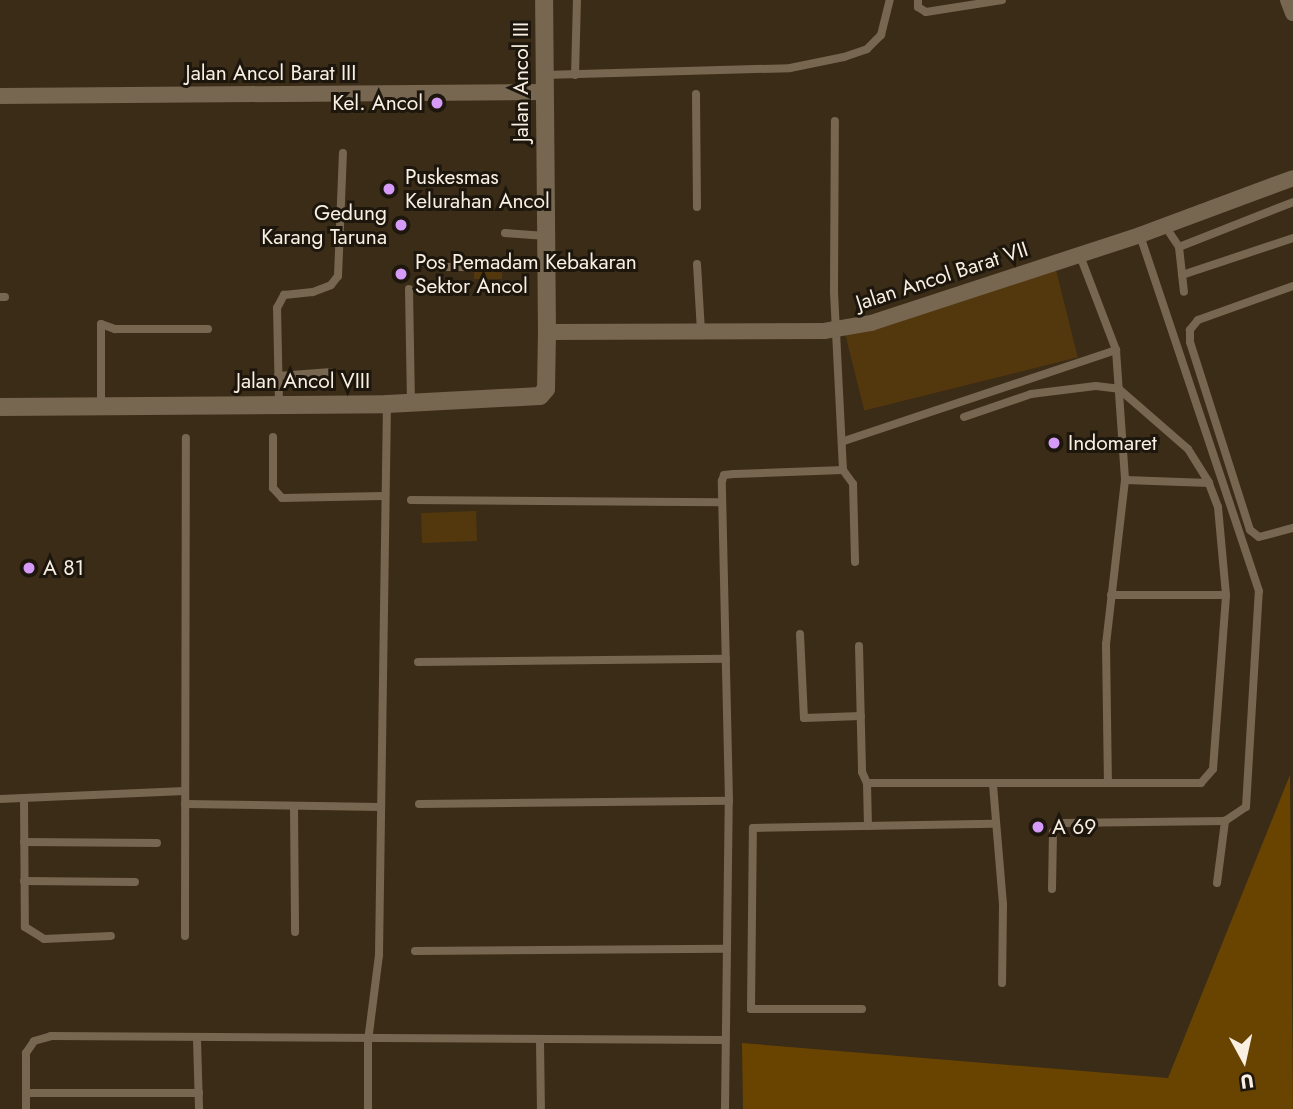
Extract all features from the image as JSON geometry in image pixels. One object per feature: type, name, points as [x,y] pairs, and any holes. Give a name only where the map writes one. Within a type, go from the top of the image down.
[{"type":"street","name":"Jalan Ancol III","points":[[544,0],[542,83],[547,332]]},
{"type":"street","points":[[1288,0],[1293,13]]},
{"type":"street","name":"Jalan Ancol Barat III","points":[[0,96],[542,83]]},
{"type":"street","name":"Jalan Ancol Barat VII","points":[[547,332],[839,329],[871,323],[1140,235],[1293,178]]},
{"type":"street","name":"Jalan Ancol VIII","points":[[0,407],[387,404],[540,396],[546,389],[547,332]]},
{"type":"lane","points":[[575,75],[577,0]]},
{"type":"lane","points":[[542,83],[575,75],[790,68],[844,57],[867,49],[881,35],[890,0]]},
{"type":"lane","points":[[918,0],[918,7],[926,12],[1002,0]]},
{"type":"lane","points":[[696,94],[697,206]]},
{"type":"lane","points":[[835,121],[834,272],[839,329],[843,470],[853,484],[855,562]]},
{"type":"lane","points":[[279,403],[277,308],[284,295],[313,292],[331,285],[338,275],[343,153]]},
{"type":"lane","points":[[1179,247],[1293,202]]},
{"type":"lane","points":[[1166,226],[1179,247],[1184,292]]},
{"type":"lane","points":[[505,233],[546,236]]},
{"type":"lane","points":[[1052,889],[1053,832],[1063,823],[1225,821],[1246,807],[1259,591],[1140,235]]},
{"type":"lane","points":[[1182,275],[1293,237]]},
{"type":"lane","points":[[1079,253],[1115,350],[1125,480],[1111,595],[1105,690],[1108,780]]},
{"type":"lane","points":[[697,264],[701,331]]},
{"type":"lane","points":[[447,267],[474,267]]},
{"type":"lane","points":[[502,267],[547,267]]},
{"type":"lane","points":[[1293,286],[1198,320],[1190,330],[1190,342],[1250,530],[1259,537],[1293,528]]},
{"type":"lane","points":[[409,289],[411,403]]},
{"type":"lane","points":[[101,406],[102,324],[115,329],[208,329]]},
{"type":"lane","points":[[844,441],[1115,350]]},
{"type":"lane","points":[[278,376],[331,372]]},
{"type":"lane","points":[[866,783],[993,785],[1108,780],[1201,783],[1210,778],[1226,595],[1218,507],[1209,482],[1188,449],[1119,389],[1097,386],[1031,394],[964,417]]},
{"type":"lane","points":[[368,1109],[368,1041],[379,955],[380,807],[386,661],[383,496],[387,404]]},
{"type":"lane","points":[[273,437],[273,488],[282,498],[383,496]]},
{"type":"lane","points":[[185,936],[186,438]]},
{"type":"lane","points":[[725,1109],[725,949],[730,943],[721,502],[724,475],[843,470]]},
{"type":"lane","points":[[1125,480],[1209,482]]},
{"type":"lane","points":[[411,500],[721,502]]},
{"type":"lane","points":[[1111,595],[1226,595]]},
{"type":"lane","points":[[800,634],[804,718],[861,716]]},
{"type":"lane","points":[[859,646],[862,772],[866,783],[868,826]]},
{"type":"lane","points":[[418,662],[726,659]]},
{"type":"lane","points":[[993,785],[993,824],[1003,905],[1002,983]]},
{"type":"lane","points":[[0,800],[185,792]]},
{"type":"lane","points":[[24,799],[23,917],[31,934],[44,939],[111,936]]},
{"type":"lane","points":[[419,804],[729,801]]},
{"type":"lane","points":[[185,804],[294,808],[380,807]]},
{"type":"lane","points":[[294,808],[295,932]]},
{"type":"lane","points":[[1217,883],[1225,821]]},
{"type":"lane","points":[[862,1009],[751,1009],[750,832],[753,828],[993,824]]},
{"type":"lane","points":[[24,842],[157,843]]},
{"type":"lane","points":[[24,881],[135,882]]},
{"type":"lane","points":[[415,951],[725,949]]},
{"type":"lane","points":[[26,1109],[26,1053],[34,1041],[51,1036],[197,1040],[724,1040]]},
{"type":"lane","points":[[197,1040],[200,1109]]},
{"type":"lane","points":[[540,1041],[541,1109]]},
{"type":"lane","points":[[26,1093],[199,1093]]},
{"type":"shaded area","points":[[474,260],[502,260],[502,279],[474,279]]},
{"type":"shaded area","points":[[1056,270],[1078,357],[864,411],[843,323]]},
{"type":"shaded area","points":[[476,511],[477,541],[422,543],[421,513]]},
{"type":"shaded area","points":[[1290,775],[1293,1109],[743,1109],[742,1043],[1168,1078]]},
{"type":"place","name":"Kel. Ancol","points":[[437,103]]},
{"type":"place","name":"Puskesmas Kelurahan Ancol","points":[[389,189]]},
{"type":"place","name":"Gedung Karang Taruna","points":[[401,225]]},
{"type":"place","name":"Pos Pemadam Kebakaran Sektor Ancol","points":[[401,274]]},
{"type":"place","name":"Indomaret","points":[[1054,443]]},
{"type":"place","name":"A 81","points":[[29,568]]},
{"type":"place","name":"A 69","points":[[1038,827]]}]
